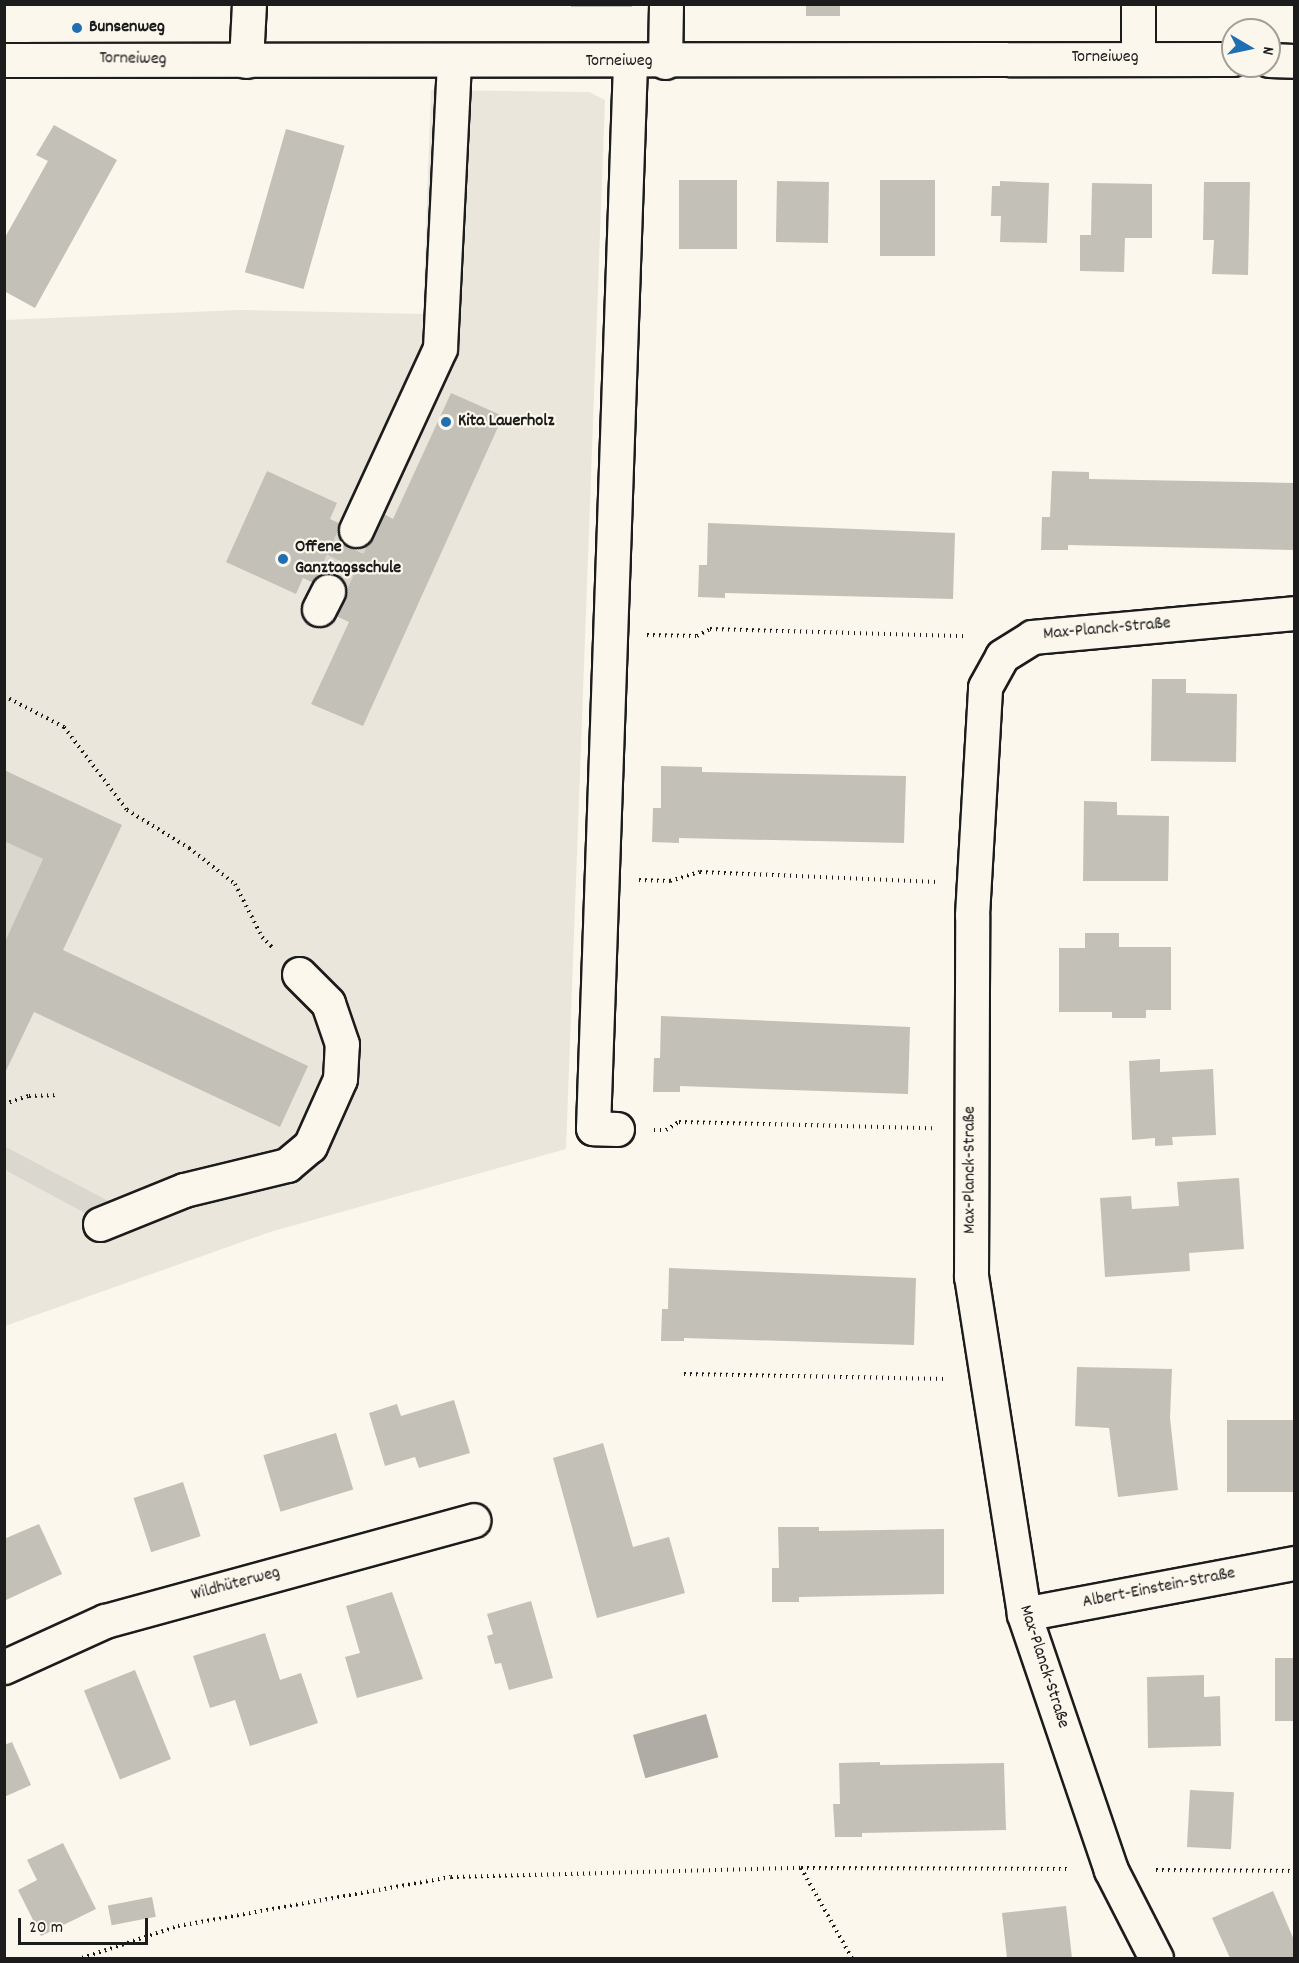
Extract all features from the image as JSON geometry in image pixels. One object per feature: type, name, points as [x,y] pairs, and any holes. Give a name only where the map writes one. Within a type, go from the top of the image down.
[{"type":"street","points":[[246,62],[249,4]]},
{"type":"street","points":[[665,62],[666,4]]},
{"type":"street","points":[[1138,4],[1138,57]]},
{"type":"street","name":"Torneiweg","points":[[4,60],[630,63],[1138,57],[1221,59]]},
{"type":"street","points":[[356,530],[440,348],[454,61]]},
{"type":"street","points":[[617,1129],[593,1128],[630,63]]},
{"type":"street","name":"Max-Planck-Straße","points":[[1156,1959],[1111,1870],[1024,1614],[971,1277],[974,883],[985,687],[1002,656],[1032,637],[1294,613]]},
{"type":"street","points":[[100,1224],[184,1190],[288,1165],[310,1146],[340,1079],[342,1044],[328,1003],[299,974]]},
{"type":"street","name":"Wildhüterweg","points":[[4,1667],[105,1621],[473,1520]]},
{"type":"street","name":"Albert-Einstein-Straße","points":[[1024,1614],[1294,1563]]},
{"type":"path","points":[[611,634],[697,636],[710,629],[973,636]]},
{"type":"path","points":[[4,696],[64,727],[127,810],[189,848],[235,884],[262,937],[299,974]]},
{"type":"path","points":[[603,878],[670,881],[700,872],[974,883]]},
{"type":"path","points":[[4,1104],[29,1096],[59,1095]]},
{"type":"path","points":[[617,1129],[666,1130],[679,1122],[972,1129]]},
{"type":"path","points":[[684,1374],[987,1380]]},
{"type":"path","points":[[801,1868],[852,1959]]},
{"type":"path","points":[[82,1959],[178,1926],[451,1877],[801,1868],[1294,1871]]},
{"type":"shaded area","points":[[431,90],[589,92],[605,100],[566,1149],[270,1232],[5,1326],[4,320],[239,310],[423,314]]},
{"type":"shaded area","points":[[5,841],[43,859],[5,944]]},
{"type":"shaded area","points":[[4,1146],[112,1203],[87,1214],[5,1170]]},
{"type":"shaded area","points":[[706,1714],[718,1757],[645,1778],[633,1735]]},
{"type":"building","points":[[571,4],[632,4],[632,7],[571,7]]},
{"type":"building","points":[[806,4],[840,4],[840,16],[806,16]]},
{"type":"building","points":[[54,125],[117,160],[35,308],[4,291],[4,239],[48,161],[36,155]]},
{"type":"building","points":[[286,129],[345,146],[304,289],[245,272]]},
{"type":"building","points":[[679,180],[737,180],[737,249],[679,249]]},
{"type":"building","points":[[880,180],[935,180],[935,256],[880,256]]},
{"type":"building","points":[[777,181],[829,182],[828,243],[776,242]]},
{"type":"building","points":[[1000,181],[1049,183],[1047,243],[1000,242],[1001,216],[991,216],[992,186],[1000,186]]},
{"type":"building","points":[[1204,182],[1250,182],[1248,275],[1212,274],[1214,240],[1203,240]]},
{"type":"building","points":[[1092,183],[1152,184],[1152,238],[1125,238],[1124,272],[1080,271],[1080,235],[1091,235]]},
{"type":"building","points":[[451,393],[503,416],[363,726],[311,704],[349,622],[334,615],[342,596],[303,578],[296,594],[226,562],[267,471],[337,503],[330,519],[369,537],[380,512],[393,519]]},
{"type":"building","points":[[1052,471],[1089,472],[1089,479],[1294,483],[1294,550],[1068,545],[1068,550],[1041,550],[1042,517],[1050,517]]},
{"type":"building","points":[[708,523],[955,533],[953,599],[725,593],[725,598],[698,597],[699,565],[707,565]]},
{"type":"building","points":[[1152,679],[1186,679],[1186,693],[1237,694],[1236,762],[1151,761]]},
{"type":"building","points":[[661,766],[702,767],[702,772],[906,776],[904,843],[679,838],[679,843],[652,842],[653,808],[661,808]]},
{"type":"building","points":[[4,770],[122,825],[63,950],[308,1066],[280,1127],[34,1012],[4,1075],[4,944],[43,859],[4,841]]},
{"type":"building","points":[[1084,801],[1117,802],[1117,815],[1169,816],[1168,881],[1083,881]]},
{"type":"building","points":[[1085,933],[1119,933],[1119,947],[1171,947],[1171,1010],[1146,1010],[1146,1018],[1112,1018],[1112,1012],[1059,1012],[1059,948],[1085,948]]},
{"type":"building","points":[[661,1016],[910,1027],[908,1094],[680,1086],[680,1092],[653,1092],[654,1058],[660,1058]]},
{"type":"building","points":[[1160,1059],[1160,1072],[1213,1069],[1216,1135],[1172,1137],[1173,1145],[1155,1146],[1155,1138],[1132,1140],[1129,1061]]},
{"type":"building","points":[[1239,1178],[1244,1249],[1189,1253],[1190,1271],[1105,1277],[1100,1198],[1131,1196],[1132,1209],[1179,1206],[1177,1182]]},
{"type":"building","points":[[669,1268],[916,1278],[914,1345],[684,1338],[684,1341],[661,1341],[662,1309],[668,1309]]},
{"type":"building","points":[[1077,1367],[1172,1369],[1170,1418],[1178,1490],[1118,1497],[1109,1428],[1075,1426]]},
{"type":"building","points":[[454,1400],[470,1453],[419,1468],[415,1457],[385,1466],[369,1413],[397,1404],[401,1416]]},
{"type":"building","points":[[1227,1420],[1294,1420],[1294,1492],[1227,1492]]},
{"type":"building","points":[[336,1433],[353,1489],[281,1512],[263,1455]]},
{"type":"building","points":[[603,1443],[633,1547],[669,1537],[685,1593],[597,1618],[553,1458]]},
{"type":"building","points":[[183,1482],[201,1536],[151,1552],[134,1498]]},
{"type":"building","points":[[39,1524],[62,1574],[6,1600],[4,1539]]},
{"type":"building","points":[[778,1527],[819,1527],[819,1531],[944,1529],[944,1594],[799,1597],[799,1602],[772,1602],[772,1568],[779,1568]]},
{"type":"building","points":[[392,1592],[423,1679],[357,1698],[345,1657],[360,1653],[346,1606]]},
{"type":"building","points":[[531,1601],[553,1678],[509,1690],[501,1663],[495,1664],[487,1636],[493,1634],[487,1614]]},
{"type":"building","points":[[265,1633],[280,1680],[301,1673],[318,1723],[250,1746],[235,1700],[210,1708],[193,1656]]},
{"type":"building","points":[[1275,1658],[1294,1658],[1294,1721],[1275,1721]]},
{"type":"building","points":[[135,1670],[171,1759],[120,1780],[84,1691]]},
{"type":"building","points":[[1204,1675],[1204,1697],[1220,1696],[1221,1746],[1148,1748],[1147,1677]]},
{"type":"building","points":[[12,1742],[31,1785],[4,1797],[4,1745]]},
{"type":"building","points":[[880,1762],[880,1765],[1004,1763],[1006,1830],[862,1833],[862,1837],[835,1837],[833,1804],[840,1804],[839,1763]]},
{"type":"building","points":[[1190,1790],[1234,1792],[1231,1849],[1187,1847]]},
{"type":"building","points":[[63,1843],[96,1909],[41,1936],[18,1890],[37,1880],[27,1860]]},
{"type":"building","points":[[1273,1891],[1294,1940],[1294,1958],[1230,1958],[1212,1918]]},
{"type":"building","points":[[152,1897],[156,1917],[112,1925],[108,1906]]},
{"type":"building","points":[[1066,1906],[1072,1958],[1007,1958],[1002,1913]]},
{"type":"tunnel","points":[[328,591],[356,530]]},
{"type":"place","name":"Bunsenweg","points":[[77,28]]},
{"type":"place","name":"Kita Lauerholz","points":[[446,422]]},
{"type":"place","name":"Offene Ganztagsschule","points":[[283,559]]}]
